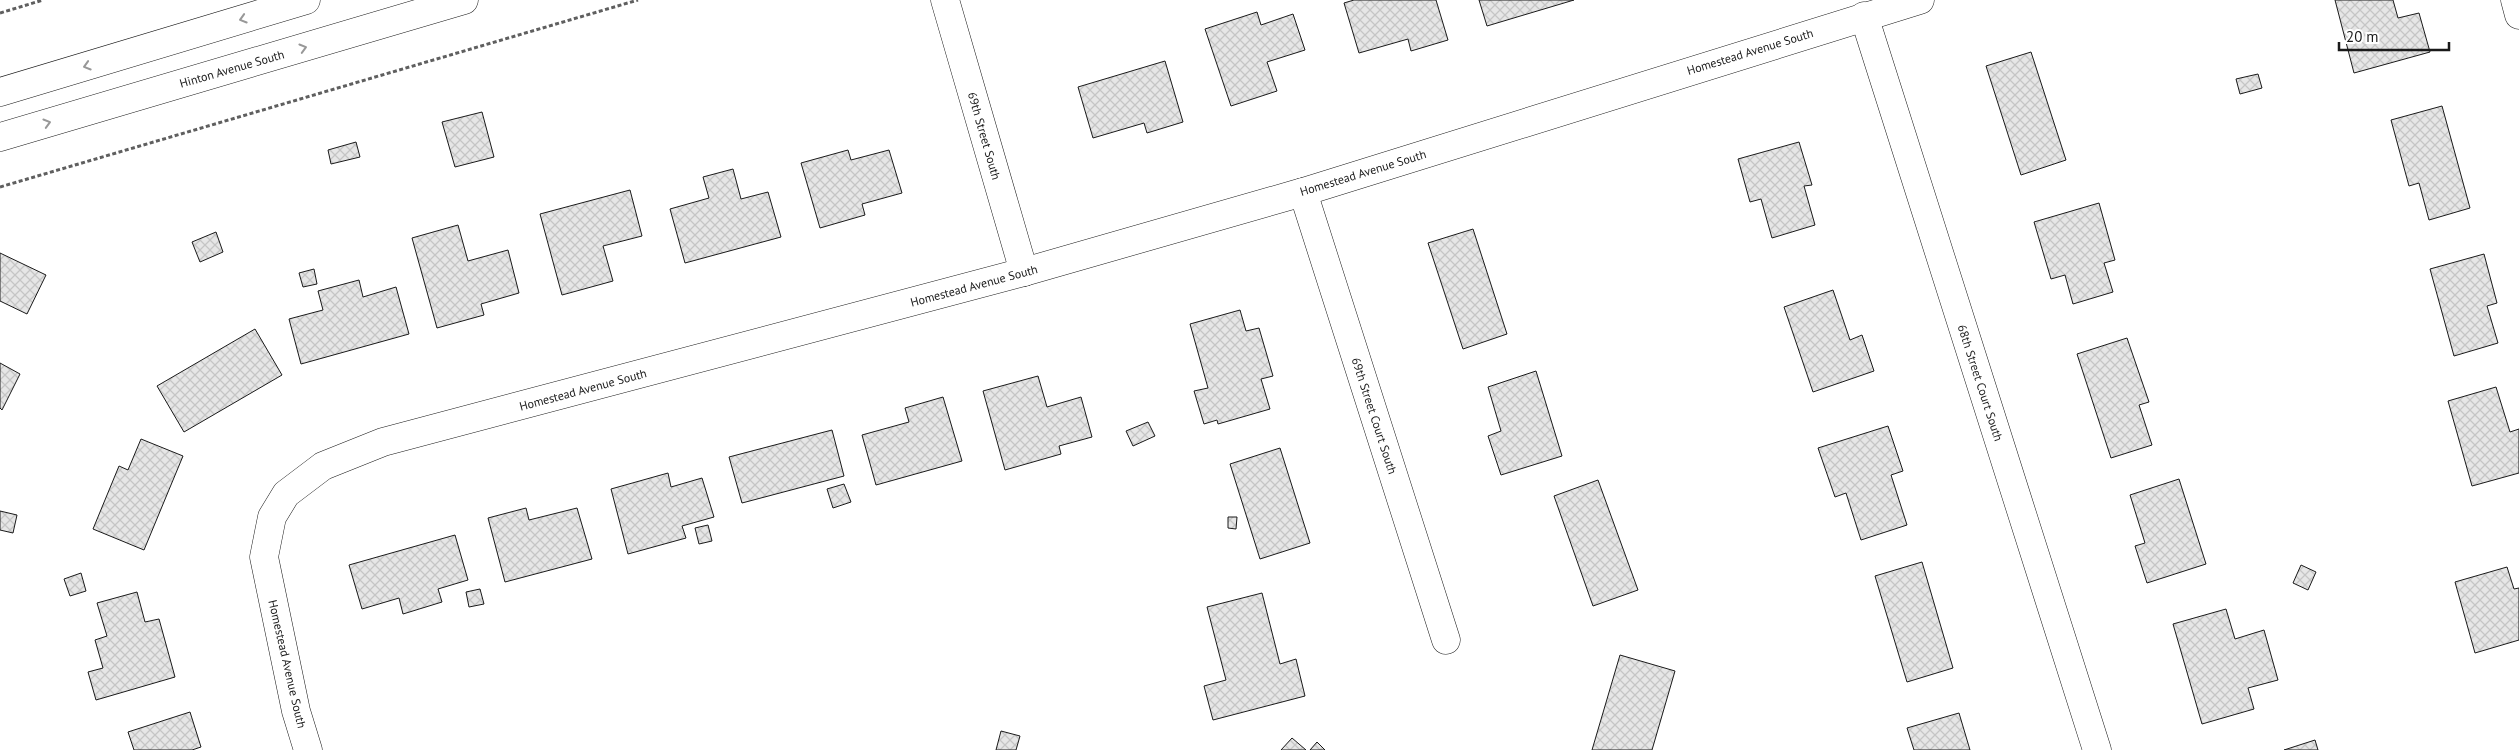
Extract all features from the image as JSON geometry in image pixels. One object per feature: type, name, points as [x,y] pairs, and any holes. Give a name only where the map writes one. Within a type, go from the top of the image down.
[{"type":"street","points":[[0,92],[306,0]]},
{"type":"street","name":"Hinton Avenue South","points":[[0,137],[464,0]]},
{"type":"street","name":"69th Street South","points":[[945,0],[1024,272]]},
{"type":"street","name":"Homestead Avenue South","points":[[308,750],[296,711],[264,558],[272,518],[286,494],[323,466],[383,442],[1024,272],[1303,192],[1920,0]]},
{"type":"street","points":[[2515,0],[2519,15]]},
{"type":"street","name":"68th Street Court South","points":[[1864,16],[2097,750]]},
{"type":"street","name":"69th Street Court South","points":[[1303,192],[1446,640]]},
{"type":"path","points":[[0,13],[43,0]]},
{"type":"path","points":[[0,187],[638,0]]},
{"type":"building","points":[[1354,0],[1436,0],[1448,40],[1411,51],[1408,39],[1359,53],[1344,3]]},
{"type":"building","points":[[1479,0],[1574,0],[1487,26]]},
{"type":"building","points":[[2335,0],[2393,0],[2398,18],[2419,13],[2430,52],[2354,73]]},
{"type":"building","points":[[1257,12],[1261,25],[1293,14],[1305,50],[1267,62],[1277,91],[1231,106],[1205,29]]},
{"type":"building","points":[[2031,52],[2066,160],[2021,175],[1986,66]]},
{"type":"building","points":[[1165,61],[1183,122],[1147,133],[1144,123],[1093,138],[1078,87]]},
{"type":"building","points":[[2258,74],[2262,88],[2240,94],[2236,79]]},
{"type":"building","points":[[2442,106],[2470,208],[2429,220],[2419,183],[2409,186],[2391,120]]},
{"type":"building","points":[[482,112],[494,157],[455,167],[442,122]]},
{"type":"building","points":[[356,142],[360,157],[331,164],[328,150]]},
{"type":"building","points":[[1799,142],[1812,185],[1804,186],[1815,225],[1772,238],[1761,199],[1750,202],[1738,159]]},
{"type":"building","points":[[848,150],[851,160],[889,150],[902,193],[862,204],[865,215],[820,228],[801,163]]},
{"type":"building","points":[[733,169],[741,199],[768,192],[781,237],[685,263],[670,209],[709,198],[703,177]]},
{"type":"building","points":[[630,190],[642,236],[603,246],[613,281],[562,295],[540,214]]},
{"type":"building","points":[[2099,203],[2115,260],[2104,263],[2113,292],[2073,304],[2065,275],[2051,279],[2034,222]]},
{"type":"building","points":[[458,225],[468,261],[508,250],[519,293],[481,304],[484,315],[437,328],[412,238]]},
{"type":"building","points":[[1473,229],[1507,334],[1463,349],[1428,243]]},
{"type":"building","points":[[216,232],[223,252],[200,262],[192,242]]},
{"type":"building","points":[[0,253],[46,275],[27,314],[0,301]]},
{"type":"building","points":[[2484,254],[2497,303],[2487,306],[2498,343],[2454,356],[2430,269]]},
{"type":"building","points":[[314,269],[317,284],[303,287],[299,273]]},
{"type":"building","points":[[359,280],[363,297],[396,287],[409,334],[301,364],[289,319],[323,310],[318,291]]},
{"type":"building","points":[[1833,290],[1850,340],[1862,335],[1874,371],[1813,392],[1784,307]]},
{"type":"building","points":[[1240,310],[1246,331],[1259,328],[1273,376],[1261,379],[1270,409],[1218,424],[1217,420],[1204,424],[1194,391],[1208,388],[1190,324]]},
{"type":"building","points":[[255,329],[282,375],[184,432],[157,386]]},
{"type":"building","points":[[2127,338],[2149,402],[2139,405],[2152,445],[2111,458],[2077,354]]},
{"type":"building","points":[[0,363],[20,374],[2,410],[0,408]]},
{"type":"building","points":[[1536,371],[1562,456],[1501,475],[1488,436],[1501,431],[1488,387]]},
{"type":"building","points":[[1038,376],[1047,407],[1081,397],[1092,437],[1059,446],[1061,454],[1005,470],[983,391]]},
{"type":"building","points":[[2496,387],[2510,432],[2519,429],[2519,473],[2472,486],[2448,401]]},
{"type":"building","points":[[943,397],[962,461],[876,485],[862,435],[909,422],[905,408]]},
{"type":"building","points":[[1148,422],[1155,436],[1133,446],[1126,431]]},
{"type":"building","points":[[1888,426],[1903,471],[1891,475],[1907,525],[1861,540],[1846,493],[1835,497],[1818,448]]},
{"type":"building","points":[[832,430],[844,476],[742,503],[729,457]]},
{"type":"building","points":[[141,439],[183,456],[144,550],[93,529],[119,466],[128,470]]},
{"type":"building","points":[[1280,448],[1310,543],[1260,559],[1230,464]]},
{"type":"building","points":[[668,473],[671,487],[702,478],[714,517],[682,526],[686,538],[628,554],[611,489]]},
{"type":"building","points":[[2179,479],[2206,564],[2147,583],[2135,546],[2145,543],[2130,495]]},
{"type":"building","points":[[1598,480],[1638,590],[1593,606],[1554,496]]},
{"type":"building","points":[[844,484],[851,502],[833,508],[827,489]]},
{"type":"building","points":[[526,508],[529,520],[577,508],[592,559],[505,582],[488,518]]},
{"type":"building","points":[[0,511],[17,515],[13,533],[0,530]]},
{"type":"building","points":[[1228,517],[1237,517],[1236,529],[1228,528]]},
{"type":"building","points":[[708,525],[712,541],[699,544],[695,528]]},
{"type":"building","points":[[455,535],[468,580],[438,589],[442,602],[403,614],[399,598],[362,609],[349,565]]},
{"type":"building","points":[[1922,562],[1953,668],[1907,682],[1875,576]]},
{"type":"building","points":[[2301,565],[2316,572],[2308,590],[2293,583]]},
{"type":"building","points":[[2507,567],[2514,589],[2519,588],[2519,640],[2475,653],[2455,582]]},
{"type":"building","points":[[81,573],[86,591],[70,596],[64,579]]},
{"type":"building","points":[[480,589],[484,604],[469,607],[466,592]]},
{"type":"building","points":[[137,592],[145,622],[159,619],[175,677],[96,700],[88,672],[103,668],[95,640],[107,636],[97,603]]},
{"type":"building","points":[[1262,593],[1280,664],[1296,659],[1305,696],[1213,720],[1204,686],[1226,680],[1207,607]]},
{"type":"building","points":[[2226,609],[2235,639],[2264,630],[2278,680],[2248,688],[2254,709],[2202,724],[2173,624]]},
{"type":"building","points":[[1620,655],[1675,671],[1652,750],[1592,750]]},
{"type":"building","points":[[190,712],[201,747],[192,750],[134,750],[128,732]]},
{"type":"building","points":[[1959,713],[1970,750],[1914,750],[1907,728]]},
{"type":"building","points":[[1001,731],[1020,736],[1016,750],[996,750]]},
{"type":"building","points":[[1292,738],[1306,750],[1281,750]]},
{"type":"building","points":[[2315,740],[2318,750],[2284,750]]},
{"type":"building","points":[[1317,742],[1325,750],[1310,750]]}]
